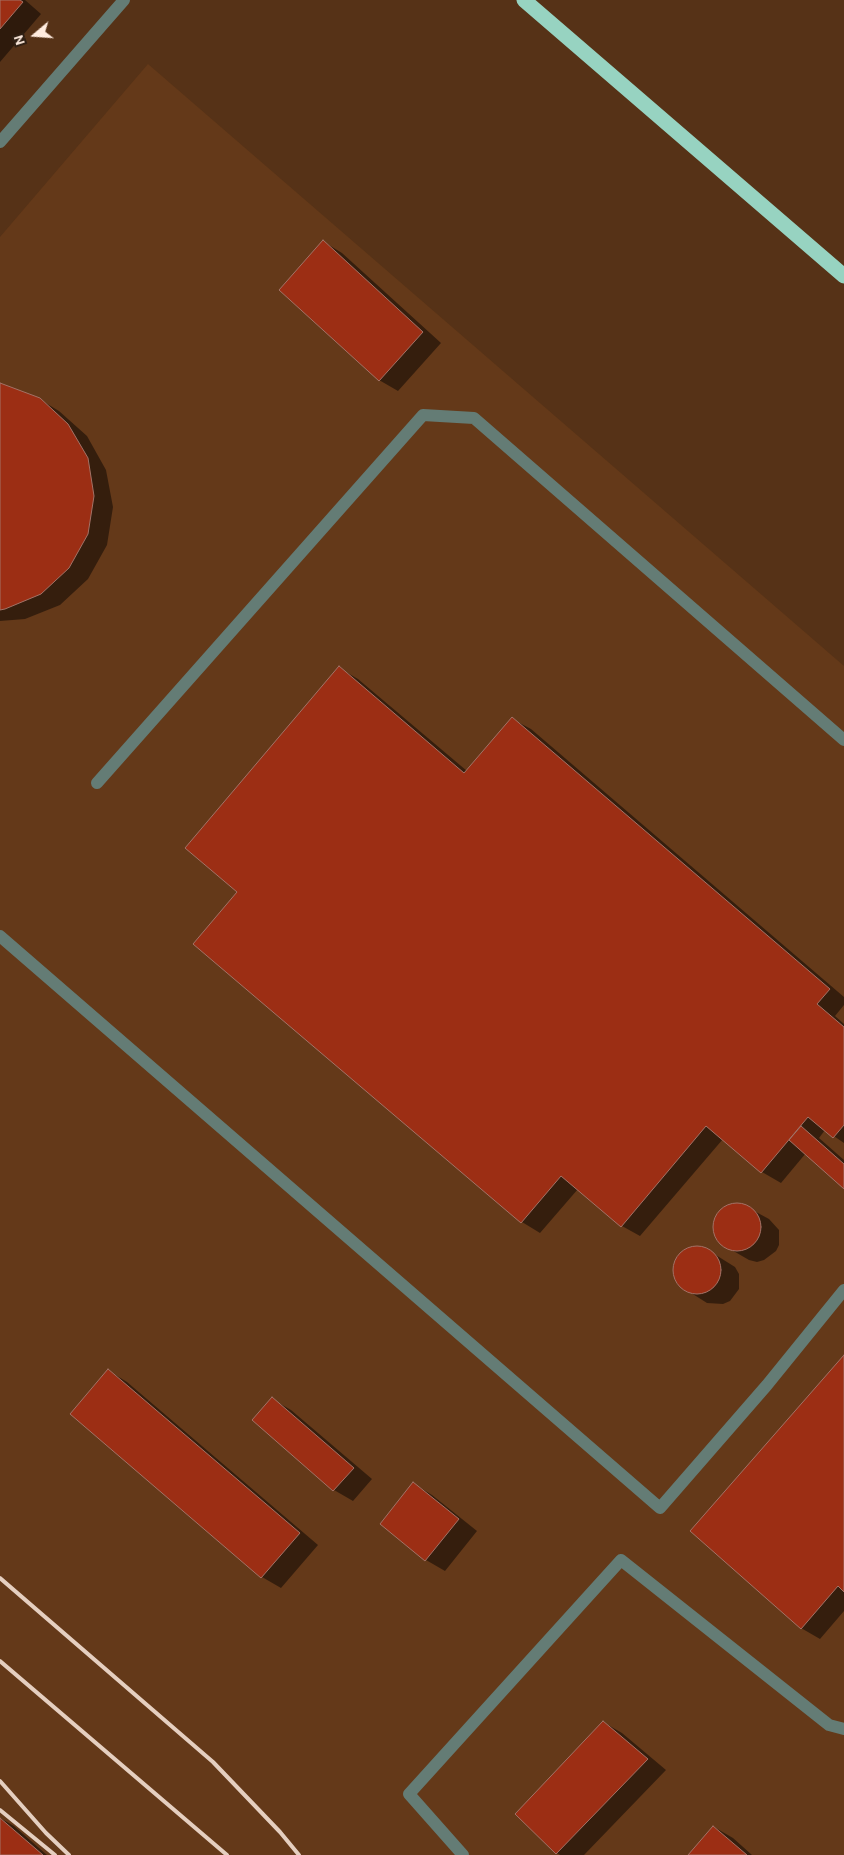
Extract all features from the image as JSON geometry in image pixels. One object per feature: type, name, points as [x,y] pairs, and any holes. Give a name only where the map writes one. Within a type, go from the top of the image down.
[{"type":"highway","points":[[524,0],[844,276]]},
{"type":"lane","points":[[0,142],[124,0]]},
{"type":"lane","points":[[97,784],[423,415],[474,418],[844,740]]},
{"type":"lane","points":[[0,936],[660,1508],[767,1385],[844,1290]]},
{"type":"lane","points":[[463,1855],[409,1794],[621,1560],[829,1725],[844,1729]]},
{"type":"shaded area","points":[[148,64],[844,666],[844,1855],[0,1855],[0,237]]},
{"type":"building","points":[[0,0],[20,0],[23,2],[0,29]]},
{"type":"building","points":[[323,240],[423,332],[379,381],[279,290]]},
{"type":"building","points":[[0,383],[40,398],[68,424],[88,458],[94,496],[88,534],[69,568],[41,594],[0,610]]},
{"type":"building","points":[[339,666],[464,773],[512,717],[830,989],[817,1004],[844,1027],[844,1125],[833,1138],[808,1117],[761,1173],[706,1126],[621,1227],[561,1176],[521,1223],[193,944],[237,892],[185,848]]},
{"type":"building","points":[[801,1126],[844,1164],[844,1189],[789,1140]]},
{"type":"building","points":[[737,1203],[746,1205],[754,1210],[759,1218],[761,1227],[759,1236],[754,1244],[746,1249],[737,1251],[728,1249],[720,1244],[715,1236],[713,1227],[715,1218],[720,1210],[728,1205]]},
{"type":"building","points":[[692,1246],[702,1246],[711,1250],[717,1256],[720,1261],[720,1279],[711,1290],[702,1294],[692,1294],[683,1290],[677,1284],[673,1275],[673,1265],[677,1256],[683,1250]]},
{"type":"building","points":[[844,1355],[844,1592],[838,1586],[801,1629],[690,1531]]},
{"type":"building","points":[[108,1369],[300,1533],[261,1578],[70,1414]]},
{"type":"building","points":[[272,1397],[354,1468],[333,1491],[252,1420]]},
{"type":"building","points":[[413,1482],[459,1519],[425,1561],[380,1524]]},
{"type":"building","points":[[603,1721],[648,1759],[556,1854],[515,1814]]},
{"type":"building","points":[[0,1818],[43,1855],[0,1855]]},
{"type":"building","points":[[713,1826],[747,1855],[688,1855]]},
{"type":"railway","points":[[0,1578],[213,1762],[280,1832],[299,1855]]},
{"type":"railway","points":[[0,1661],[227,1855]]},
{"type":"railway","points":[[0,1781],[46,1833],[69,1855]]},
{"type":"railway","points":[[0,1810],[55,1855]]}]
